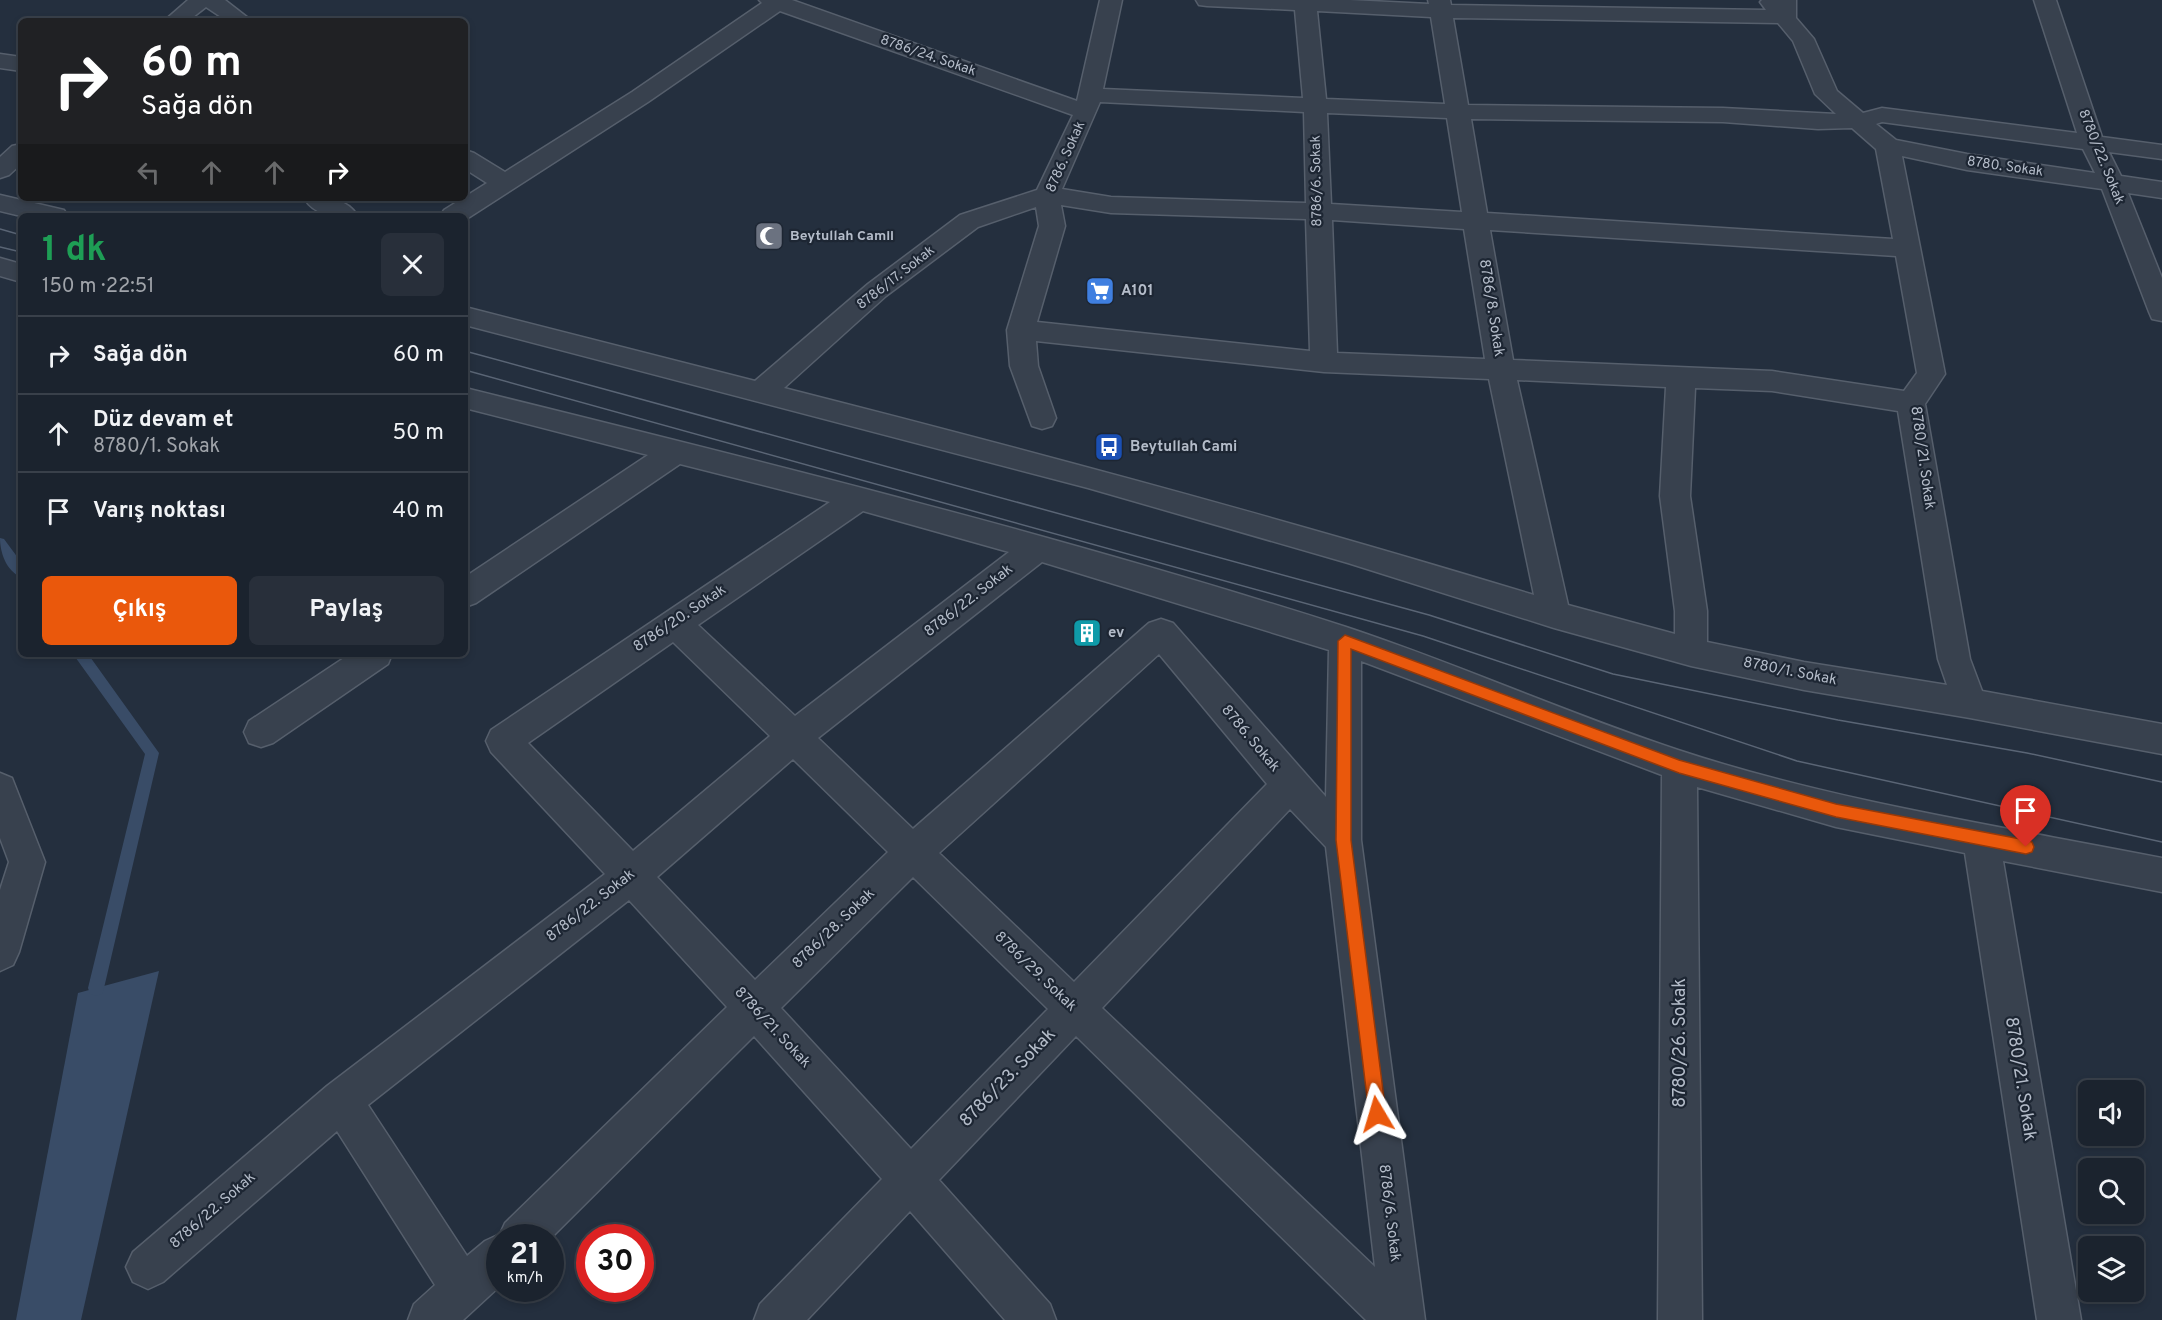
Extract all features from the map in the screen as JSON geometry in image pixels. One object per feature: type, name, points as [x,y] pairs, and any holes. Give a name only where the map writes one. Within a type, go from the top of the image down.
[{"type":"street","points":[[179,18],[201,0]]},
{"type":"street","points":[[211,0],[238,18]]},
{"type":"street","name":"8786. Sokak","points":[[1042,418],[1024,366],[1021,330],[1052,226],[1047,195],[1088,104],[1112,0]]},
{"type":"street","points":[[1207,0],[1440,5],[1780,6]]},
{"type":"street","name":"8780/22. Sokak","points":[[2045,0],[2092,142],[2112,183],[2162,312]]},
{"type":"street","points":[[458,213],[640,97],[776,1]]},
{"type":"street","name":"8786/24. Sokak","points":[[776,1],[1088,104],[1315,105],[1459,112],[1724,116],[1818,122],[1858,121]]},
{"type":"street","name":"8786/6. Sokak","points":[[1306,2],[1315,105],[1324,362]]},
{"type":"street","name":"8786/8. Sokak","points":[[1440,5],[1501,371],[1554,615]]},
{"type":"street","name":"8780. Sokak","points":[[1780,6],[1803,39],[1827,94],[1888,146],[1967,162],[2162,190]]},
{"type":"street","points":[[0,61],[18,64]]},
{"type":"street","points":[[1858,121],[1882,116],[2162,152]]},
{"type":"street","name":"8780/21. Sokak","points":[[1888,146],[1931,374],[1911,404],[1954,659],[1970,703]]},
{"type":"street","points":[[0,170],[18,154]]},
{"type":"street","points":[[468,160],[506,184]]},
{"type":"street","points":[[1047,195],[1111,205],[1317,211],[1906,248]]},
{"type":"street","name":"8786/17. Sokak","points":[[762,391],[877,290],[969,221],[1047,195]]},
{"type":"street","points":[[321,201],[340,213]]},
{"type":"street","points":[[0,203],[42,213]]},
{"type":"street","points":[[0,267],[18,272]]},
{"type":"street","name":"8780/1. Sokak","points":[[468,317],[1089,477],[1348,551],[1554,615],[1690,652],[1804,676],[1970,703],[2162,739]]},
{"type":"street","points":[[1021,330],[1324,362],[1772,381],[1911,404]]},
{"type":"street","points":[[1681,378],[1675,496],[1691,611],[1690,652]]},
{"type":"street","points":[[468,399],[859,498],[1037,548],[1345,641],[1679,766],[1836,811],[2162,875]]},
{"type":"street","points":[[468,592],[677,451]]},
{"type":"street","name":"8786/20. Sokak","points":[[503,741],[674,622],[859,498]]},
{"type":"street","name":"8786/22. Sokak","points":[[148,1267],[341,1100],[632,875],[794,737],[1037,548]]},
{"type":"street","name":"8786/29. Sokak","points":[[674,622],[912,854],[1398,1320]]},
{"type":"street","name":"8786. Sokak","points":[[1161,633],[1290,785],[1343,840]]},
{"type":"street","name":"8786/28. Sokak","points":[[535,1224],[601,1163],[753,1008],[912,854],[1161,633]]},
{"type":"street","name":"8786/6. Sokak","points":[[1345,641],[1343,840],[1402,1320]]},
{"type":"street","points":[[261,732],[372,657]]},
{"type":"street","name":"8786/21. Sokak","points":[[503,741],[632,875],[912,1179],[1034,1320]]},
{"type":"street","name":"8780/26. Sokak","points":[[1679,766],[1680,1320]]},
{"type":"street","name":"8786/23. Sokak","points":[[776,1320],[1290,785]]},
{"type":"street","points":[[0,789],[27,862],[0,952]]},
{"type":"street","name":"8780/21. Sokak","points":[[1981,838],[2059,1320]]},
{"type":"street","points":[[341,1100],[463,1289]]},
{"type":"street","points":[[430,1320],[486,1268]]},
{"type":"water","points":[[159,971],[81,1320],[16,1320],[78,993]]},
{"type":"waterway","points":[[0,543],[18,568]]},
{"type":"waterway","points":[[82,657],[152,753],[96,988]]},
{"type":"tram line","points":[[0,229],[18,234]]},
{"type":"tram line","points":[[0,247],[18,251]]},
{"type":"tram line","points":[[468,352],[1429,615],[1613,674],[1838,720],[2027,753],[2162,782]]},
{"type":"tram line","points":[[468,371],[1423,636],[1797,761],[2162,842]]},
{"type":"place","name":"Beytullah Camii","points":[[769,236]]},
{"type":"place","name":"A101","points":[[1100,291]]},
{"type":"place","name":"Beytullah Cami","points":[[1109,447]]},
{"type":"place","name":"ev","points":[[1087,633]]},
{"type":"route","points":[[1377,1114],[1343,840],[1345,641],[1679,766],[1836,811],[2026,847]]}]
